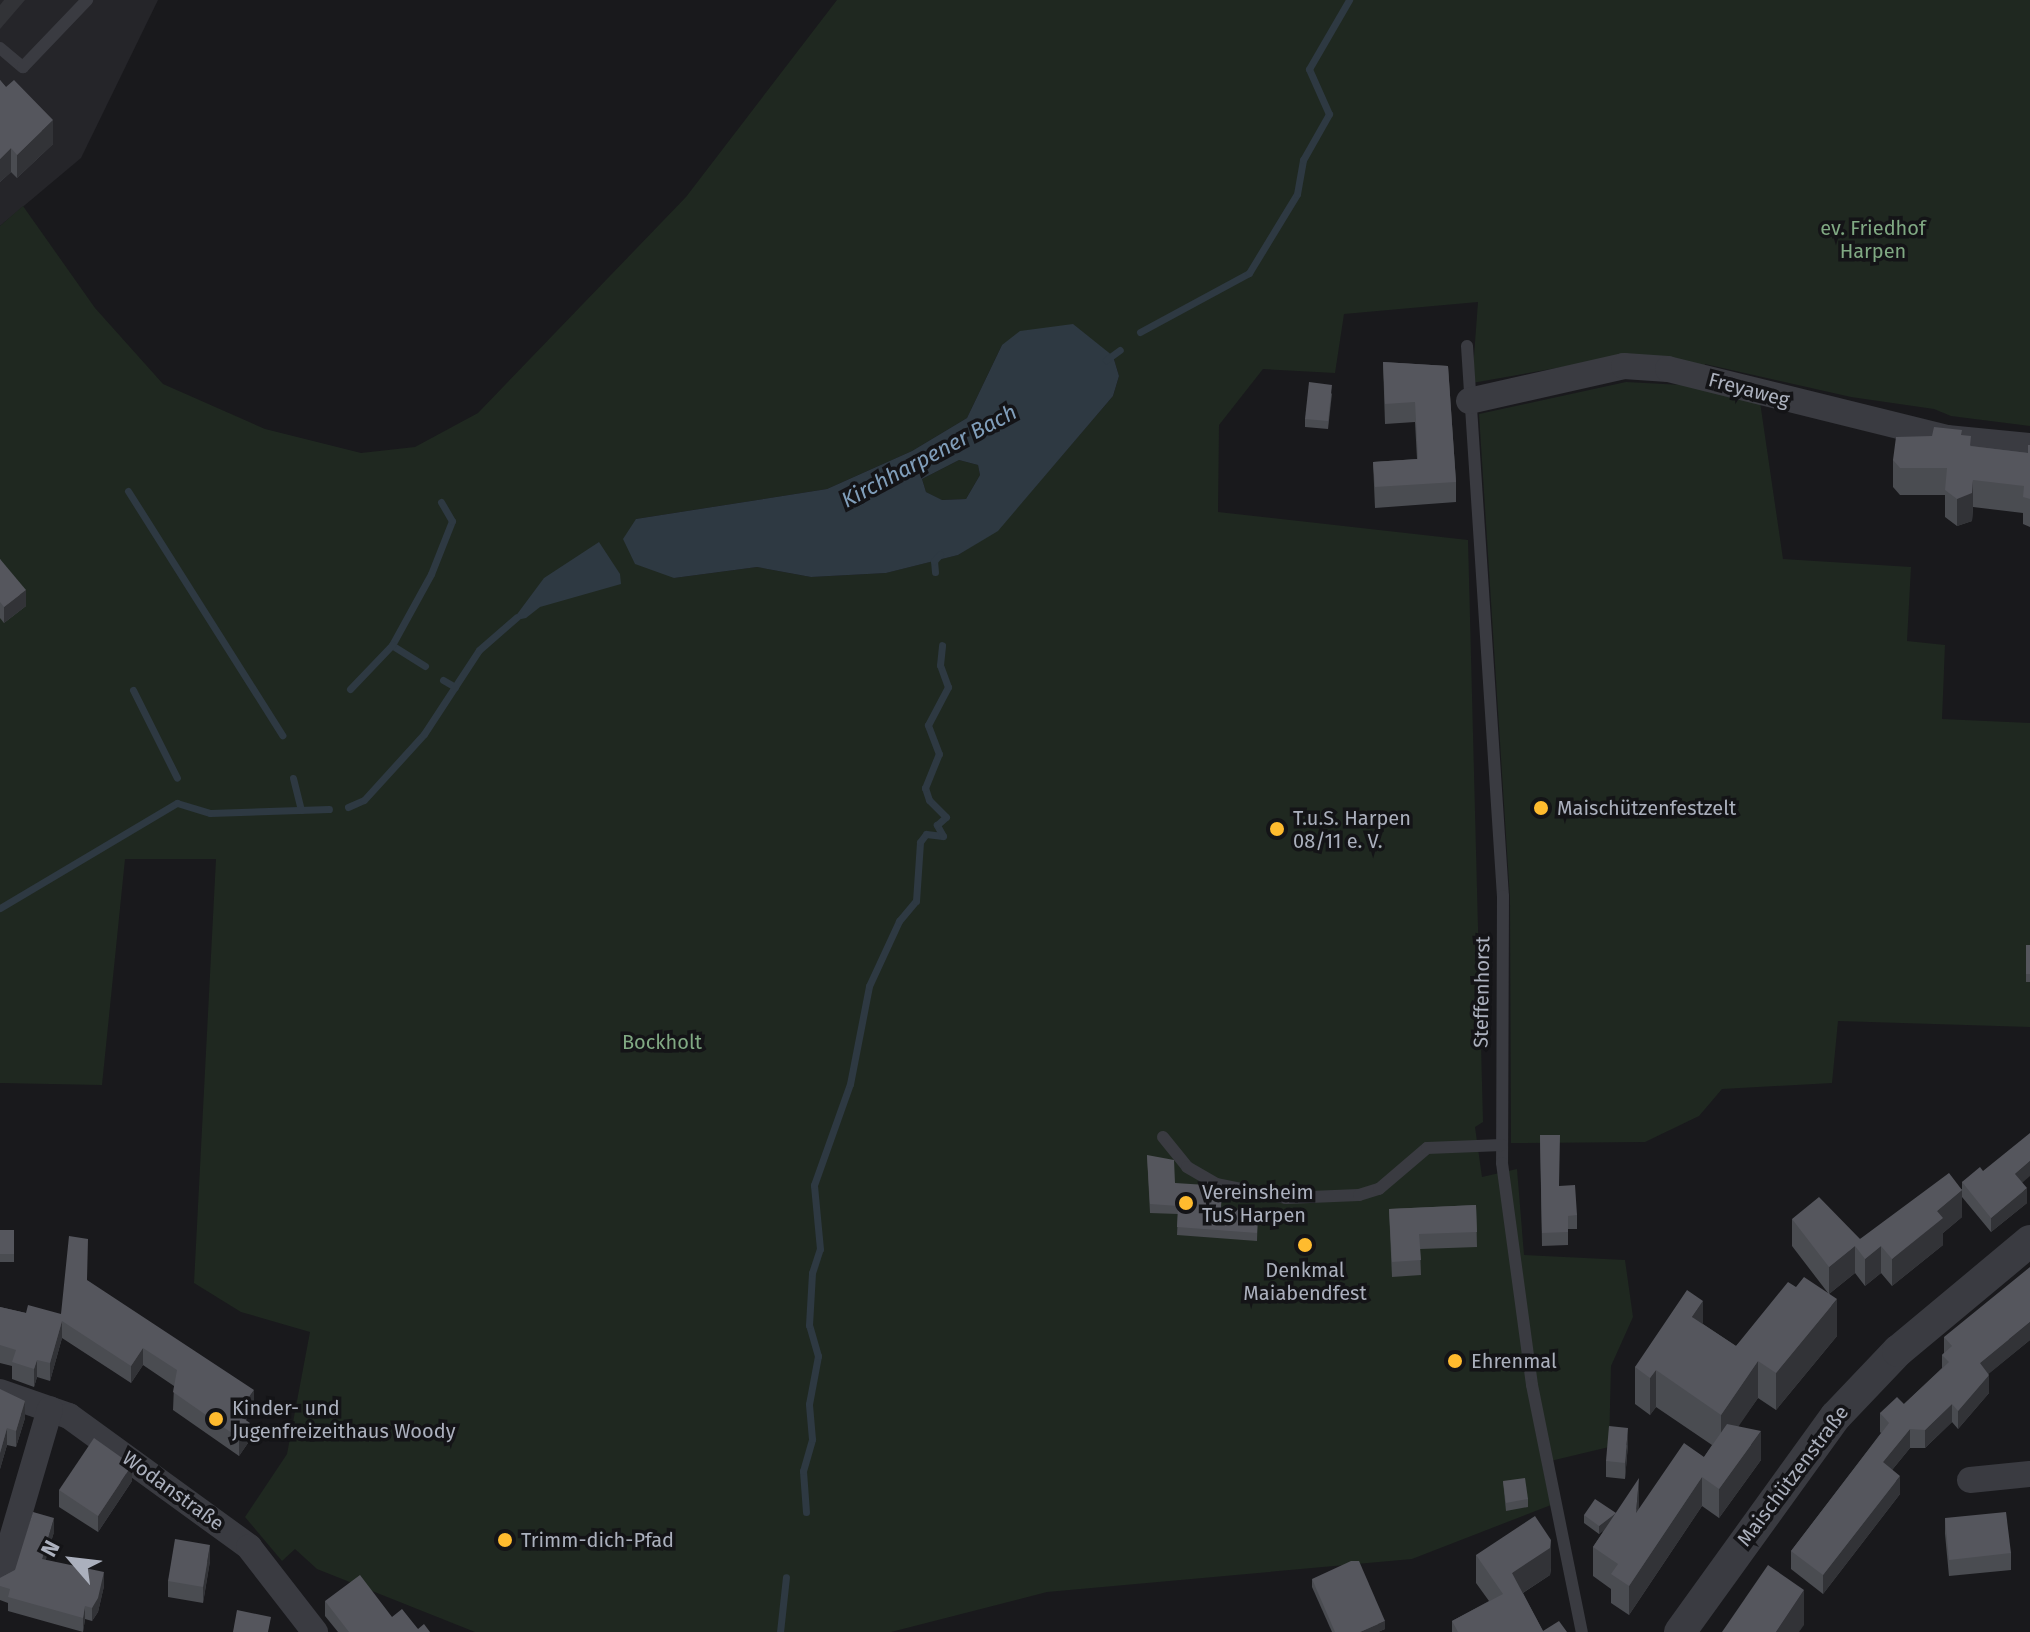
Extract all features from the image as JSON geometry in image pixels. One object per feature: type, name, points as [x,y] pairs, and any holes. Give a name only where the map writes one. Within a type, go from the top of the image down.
[{"type":"street","name":"Freyaweg","points":[[1469,401],[1624,366],[1668,369],[1932,435],[2030,446]]},
{"type":"street","name":"Maischützenstraße","points":[[1680,1632],[1796,1464],[1836,1416],[1898,1351],[2030,1241]]},
{"type":"street","name":"Wodanstraße","points":[[0,1392],[69,1416],[249,1547],[315,1632]]},
{"type":"street","points":[[0,1579],[50,1409]]},
{"type":"street","points":[[1970,1480],[2030,1474]]},
{"type":"lane","points":[[0,48],[23,67],[87,0]]},
{"type":"lane","name":"Steffenhorst","points":[[1467,346],[1503,896],[1502,1145],[1532,1385],[1582,1632]]},
{"type":"lane","points":[[1163,1137],[1187,1167],[1216,1184],[1286,1198],[1359,1195],[1379,1189],[1427,1148],[1502,1145]]},
{"type":"shaded area","points":[[0,0],[158,0],[81,158],[0,226]]},
{"type":"green space","name":"Bockholt","points":[[837,0],[2030,0],[2030,426],[1951,416],[1934,409],[1851,397],[1705,364],[1704,368],[1625,356],[1472,383],[1478,302],[1344,314],[1335,373],[1263,369],[1219,425],[1218,512],[1468,540],[1483,1122],[1475,1127],[1482,1177],[1517,1169],[1524,1255],[1625,1260],[1633,1317],[1611,1366],[1609,1447],[1542,1463],[1551,1505],[1412,1559],[1047,1592],[891,1632],[475,1632],[317,1569],[295,1549],[282,1561],[245,1517],[287,1454],[310,1332],[241,1312],[194,1283],[216,859],[125,859],[102,1085],[0,1083],[0,226],[23,206],[95,308],[163,384],[265,429],[361,453],[415,447],[478,413],[686,197]],"holes":[[[1002,345],[1113,356],[1119,376],[1113,396],[998,530],[958,555],[886,573],[811,577],[757,567],[674,578],[636,519],[827,489],[912,451],[967,418]]]},
{"type":"green space","points":[[1626,382],[1701,386],[1760,402],[1783,559],[1911,567],[1907,641],[1945,645],[1942,719],[2030,723],[2030,1027],[1838,1021],[1832,1083],[1722,1089],[1699,1116],[1645,1142],[1511,1143],[1510,898],[1479,414]]},
{"type":"green space","points":[[959,460],[978,465],[980,475],[966,499],[941,500],[926,492],[922,479]]},
{"type":"water","points":[[1073,324],[1113,356],[1119,376],[1113,396],[998,531],[958,555],[886,573],[811,577],[757,567],[674,578],[635,564],[623,539],[636,519],[827,489],[912,451],[967,418],[1002,345],[1020,331]],"holes":[[[959,460],[978,465],[980,475],[966,499],[942,500],[926,492],[922,479]]]},
{"type":"water","points":[[599,542],[620,574],[621,584],[540,607],[526,618],[512,621],[544,578]]},
{"type":"building","points":[[0,80],[6,87],[14,80],[53,120],[17,155],[11,148],[0,159]]},
{"type":"building","points":[[1383,362],[1448,366],[1456,482],[1375,487],[1373,462],[1418,459],[1415,402],[1385,404]]},
{"type":"building","points":[[1309,382],[1332,385],[1328,421],[1305,419]]},
{"type":"building","points":[[1934,427],[1962,430],[1961,435],[1971,436],[1970,446],[2028,453],[2030,445],[2030,499],[2023,497],[2024,486],[1973,480],[1972,493],[1957,499],[1945,490],[1947,468],[1900,468],[1893,460],[1896,437],[1932,436]]},
{"type":"building","points":[[0,559],[26,590],[4,607],[0,602]]},
{"type":"building","points":[[2026,945],[2030,945],[2030,974],[2026,974]]},
{"type":"building","points":[[2030,1133],[2030,1161],[2015,1174],[2027,1188],[1991,1218],[1962,1182],[1980,1167],[1983,1171]]},
{"type":"building","points":[[1540,1135],[1560,1135],[1559,1186],[1575,1185],[1577,1215],[1568,1216],[1568,1232],[1542,1233]]},
{"type":"building","name":"Vereinsheim TuS Harpen","points":[[1147,1155],[1174,1160],[1175,1183],[1222,1186],[1221,1208],[1258,1210],[1257,1233],[1177,1227],[1178,1206],[1150,1204]]},
{"type":"building","points":[[1949,1173],[1962,1190],[1937,1211],[1943,1218],[1892,1259],[1881,1246],[1865,1259],[1855,1246],[1829,1267],[1792,1219],[1819,1197],[1860,1239]]},
{"type":"building","points":[[1476,1205],[1477,1232],[1419,1234],[1421,1260],[1392,1262],[1389,1209]]},
{"type":"building","points":[[0,1230],[14,1230],[14,1254],[0,1254]]},
{"type":"building","points":[[69,1236],[88,1239],[87,1280],[254,1390],[237,1414],[250,1423],[239,1438],[173,1392],[177,1370],[143,1348],[131,1366],[62,1321],[50,1363],[37,1360],[34,1369],[12,1362],[16,1350],[0,1345],[0,1307],[26,1313],[28,1305],[61,1314]]},
{"type":"building","points":[[2030,1267],[2030,1322],[1980,1363],[1989,1375],[1958,1411],[1952,1404],[1925,1430],[1910,1429],[1883,1462],[1900,1476],[1823,1575],[1791,1551],[1889,1423],[1880,1413],[1897,1397],[1904,1404],[1949,1362],[1942,1355],[1952,1346],[1944,1337]]},
{"type":"building","points":[[1804,1277],[1837,1299],[1776,1373],[1758,1361],[1721,1415],[1656,1370],[1650,1378],[1635,1367],[1687,1290],[1703,1301],[1692,1317],[1736,1346],[1788,1282],[1796,1287]]},
{"type":"building","points":[[0,1389],[25,1401],[16,1431],[7,1428],[0,1453]]},
{"type":"building","points":[[1727,1424],[1761,1431],[1719,1489],[1702,1477],[1629,1586],[1611,1574],[1618,1564],[1593,1547],[1639,1478],[1636,1513],[1684,1443],[1704,1457]]},
{"type":"building","points":[[1609,1426],[1628,1428],[1625,1463],[1606,1461]]},
{"type":"building","points":[[94,1438],[132,1465],[98,1516],[59,1490]]},
{"type":"building","points":[[1525,1478],[1528,1499],[1506,1503],[1503,1481]]},
{"type":"building","points":[[1595,1499],[1616,1513],[1599,1526],[1584,1515]]},
{"type":"building","points":[[33,1512],[54,1518],[42,1559],[104,1572],[98,1598],[92,1608],[85,1606],[83,1618],[8,1597],[10,1589],[0,1586],[0,1578],[15,1570]]},
{"type":"building","points":[[2006,1512],[2011,1553],[1949,1560],[1945,1518]]},
{"type":"building","points":[[1535,1516],[1551,1540],[1550,1548],[1512,1573],[1543,1631],[1559,1621],[1567,1632],[1458,1632],[1452,1621],[1503,1594],[1476,1555]]},
{"type":"building","points":[[175,1539],[210,1545],[203,1587],[168,1581]]},
{"type":"building","points":[[1351,1561],[1359,1561],[1385,1621],[1360,1632],[1335,1632],[1312,1579]]},
{"type":"building","points":[[1768,1565],[1804,1590],[1776,1632],[1722,1632]]},
{"type":"building","points":[[360,1575],[392,1617],[402,1609],[418,1629],[424,1624],[430,1632],[349,1632],[325,1601]]},
{"type":"building","points":[[237,1610],[271,1617],[268,1632],[233,1632]]},
{"type":"waterway","name":"Kirchharpener Bach","points":[[1140,332],[1249,273],[1297,194],[1303,160],[1329,114],[1309,69],[1349,0]]},
{"type":"waterway","name":"Kirchharpener Bach","points":[[1106,360],[1120,350]]},
{"type":"waterway","points":[[128,491],[282,735]]},
{"type":"waterway","points":[[425,666],[392,645],[431,574],[452,521],[441,502]]},
{"type":"waterway","points":[[935,572],[934,561],[940,554]]},
{"type":"waterway","name":"Kirchharpener Bach","points":[[348,807],[364,800],[424,734],[479,650],[517,617]]},
{"type":"waterway","points":[[350,689],[392,645]]},
{"type":"waterway","points":[[806,1512],[803,1471],[812,1439],[809,1404],[818,1356],[809,1325],[812,1273],[820,1249],[814,1185],[850,1084],[869,986],[899,921],[916,901],[920,842],[926,834],[943,836],[937,825],[946,817],[929,800],[925,788],[939,754],[928,725],[948,687],[940,665],[942,645]]},
{"type":"waterway","points":[[443,680],[455,687]]},
{"type":"waterway","points":[[133,690],[177,778]]},
{"type":"waterway","points":[[293,778],[301,810]]},
{"type":"waterway","name":"Kirchharpener Bach","points":[[0,908],[177,803],[210,813],[329,809]]},
{"type":"waterway","points":[[780,1632],[786,1577]]},
{"type":"place","name":"Maischützenfestzelt","points":[[1541,808]]},
{"type":"place","name":"T.u.S. Harpen 08/11 e. V.","points":[[1277,829]]},
{"type":"place","name":"Vereinsheim TuS Harpen","points":[[1186,1203]]},
{"type":"place","name":"Denkmal Maiabendfest","points":[[1305,1245]]},
{"type":"place","name":"Ehrenmal","points":[[1455,1361]]},
{"type":"place","name":"Kinder- und Jugenfreizeithaus Woody","points":[[216,1419]]},
{"type":"place","name":"Trimm-dich-Pfad","points":[[505,1540]]},
{"type":"park label","name":"ev. Friedhof Harpen","points":[[1873,240]]}]
